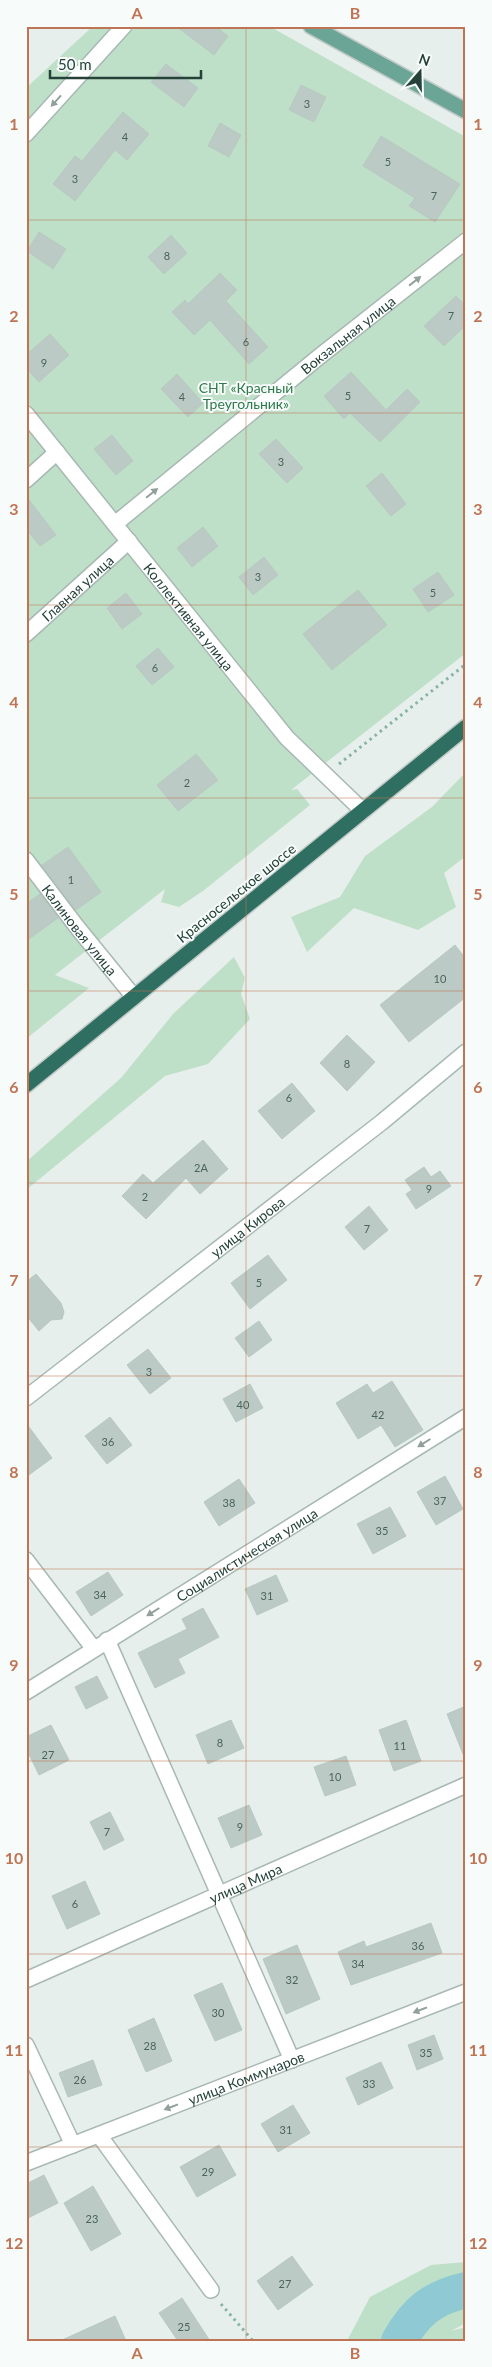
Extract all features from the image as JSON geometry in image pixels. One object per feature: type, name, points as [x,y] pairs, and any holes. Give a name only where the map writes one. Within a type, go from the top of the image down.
[{"type":"highway","name":"Красносельское шоссе","points":[[26,1085],[466,727]]},
{"type":"main road","points":[[311,26],[466,111]]},
{"type":"street","points":[[26,134],[124,26]]},
{"type":"street","name":"Вокзальная улица","points":[[114,524],[320,356],[466,241]]},
{"type":"street","name":"Коллективная улица","points":[[26,414],[288,738],[362,811]]},
{"type":"street","points":[[26,480],[56,452]]},
{"type":"street","name":"Главная улица","points":[[26,634],[129,542]]},
{"type":"street","name":"Калиновая улица","points":[[26,860],[134,997]]},
{"type":"street","name":"улица Кирова","points":[[26,1398],[382,1122],[466,1052]]},
{"type":"street","name":"Социалистическая улица","points":[[26,1692],[466,1417]]},
{"type":"street","points":[[26,1560],[94,1648]]},
{"type":"street","points":[[107,1640],[292,2060]]},
{"type":"street","name":"улица Мира","points":[[26,1980],[466,1785]]},
{"type":"street","name":"улица Коммунаров","points":[[26,2163],[466,1992]]},
{"type":"street","points":[[26,2045],[73,2145]]},
{"type":"street","points":[[99,2135],[211,2290]]},
{"type":"path","points":[[326,775],[466,664]]},
{"type":"path","points":[[211,2290],[226,2311],[253,2341]]},
{"type":"green space","name":"СНТ «Красный Треугольник»","points":[[93,26],[269,26],[466,137],[466,653],[291,790],[297,789],[310,805],[203,891],[179,907],[161,902],[165,889],[55,975],[89,988],[26,1039],[26,88]]},
{"type":"green space","points":[[466,772],[466,856],[444,873],[456,907],[418,930],[354,908],[307,952],[291,917],[340,897],[365,856],[432,807]]},
{"type":"green space","points":[[234,957],[245,978],[241,994],[250,1019],[208,1064],[165,1076],[26,1190],[26,1162],[121,1078],[173,1014]]},
{"type":"green space","points":[[466,2262],[466,2323],[451,2331],[466,2327],[466,2341],[347,2341],[370,2297],[431,2265]]},
{"type":"building","points":[[176,26],[215,26],[228,36],[214,55]]},
{"type":"building","points":[[166,64],[198,88],[184,107],[151,82]]},
{"type":"building","points":[[301,85],[326,97],[314,122],[289,110]]},
{"type":"building","points":[[123,112],[149,134],[127,160],[115,150],[75,201],[53,184],[75,156],[82,161]]},
{"type":"building","points":[[220,123],[241,135],[229,157],[208,146]]},
{"type":"building","points":[[381,136],[460,184],[435,222],[409,206],[415,198],[363,166]]},
{"type":"building","points":[[39,232],[66,249],[53,269],[27,251]]},
{"type":"building","points":[[171,235],[187,253],[164,274],[148,257]]},
{"type":"building","points":[[220,273],[237,290],[226,301],[268,347],[249,364],[210,320],[194,335],[172,312],[185,300],[188,304]]},
{"type":"building","points":[[456,296],[466,306],[466,325],[444,346],[424,326]]},
{"type":"building","points":[[50,334],[69,355],[39,382],[26,368],[26,355]]},
{"type":"building","points":[[351,372],[386,410],[407,389],[420,402],[380,442],[350,413],[344,419],[324,396]]},
{"type":"building","points":[[177,374],[203,403],[188,417],[161,389]]},
{"type":"building","points":[[112,435],[133,461],[116,475],[94,449]]},
{"type":"building","points":[[276,439],[303,468],[287,483],[259,454]]},
{"type":"building","points":[[382,473],[406,504],[391,516],[366,486]]},
{"type":"building","points":[[26,496],[56,535],[40,546],[26,529]]},
{"type":"building","points":[[203,527],[218,546],[192,567],[177,548]]},
{"type":"building","points":[[264,557],[278,575],[253,595],[239,577]]},
{"type":"building","points":[[438,572],[454,595],[428,612],[413,589]]},
{"type":"building","points":[[358,590],[387,625],[332,670],[303,634]]},
{"type":"building","points":[[126,593],[142,614],[122,629],[107,608]]},
{"type":"building","points":[[158,648],[174,667],[152,685],[136,666]]},
{"type":"building","points":[[196,754],[218,780],[178,811],[157,785]]},
{"type":"building","points":[[68,847],[101,892],[76,910],[42,865]]},
{"type":"building","points":[[40,894],[58,918],[26,941],[26,904]]},
{"type":"building","points":[[455,945],[466,959],[466,997],[409,1042],[380,1005]]},
{"type":"building","points":[[347,1035],[375,1062],[347,1091],[320,1063]]},
{"type":"building","points":[[292,1083],[315,1111],[282,1139],[258,1111]]},
{"type":"building","points":[[203,1140],[228,1169],[200,1194],[186,1178],[146,1219],[122,1196],[143,1174],[153,1183]]},
{"type":"building","points":[[424,1167],[431,1177],[440,1171],[451,1186],[416,1209],[406,1194],[412,1190],[405,1180]]},
{"type":"building","points":[[369,1206],[388,1230],[364,1250],[345,1227]]},
{"type":"building","points":[[268,1255],[287,1280],[250,1309],[231,1283]]},
{"type":"building","points":[[36,1274],[61,1303],[64,1312],[62,1319],[51,1320],[39,1331],[26,1315],[26,1282]]},
{"type":"building","points":[[259,1321],[272,1340],[249,1357],[235,1338]]},
{"type":"building","points":[[148,1349],[171,1378],[150,1394],[127,1365]]},
{"type":"building","points":[[392,1381],[423,1430],[395,1447],[381,1425],[358,1439],[336,1403],[367,1384],[373,1393]]},
{"type":"building","points":[[250,1384],[263,1408],[236,1422],[223,1399]]},
{"type":"building","points":[[110,1417],[132,1445],[107,1464],[85,1436]]},
{"type":"building","points":[[26,1423],[52,1458],[26,1477]]},
{"type":"building","points":[[445,1476],[463,1509],[436,1525],[417,1492]]},
{"type":"building","points":[[239,1479],[255,1503],[219,1526],[204,1502]]},
{"type":"building","points":[[390,1507],[406,1536],[373,1554],[357,1524]]},
{"type":"building","points":[[108,1572],[123,1595],[91,1616],[76,1592]]},
{"type":"building","points":[[276,1575],[288,1601],[257,1615],[245,1589]]},
{"type":"building","points":[[203,1608],[219,1637],[178,1659],[185,1673],[155,1688],[138,1653],[187,1629],[182,1619]]},
{"type":"building","points":[[97,1676],[108,1698],[86,1709],[75,1687]]},
{"type":"building","points":[[466,1706],[466,1759],[465,1759],[447,1714]]},
{"type":"building","points":[[231,1720],[244,1748],[208,1764],[196,1735]]},
{"type":"building","points":[[406,1720],[421,1761],[394,1771],[379,1730]]},
{"type":"building","points":[[51,1725],[69,1760],[39,1775],[26,1748],[26,1737]]},
{"type":"building","points":[[346,1756],[356,1785],[325,1796],[314,1767]]},
{"type":"building","points":[[249,1805],[262,1835],[231,1848],[218,1818]]},
{"type":"building","points":[[110,1812],[124,1840],[104,1850],[90,1822]]},
{"type":"building","points":[[85,1881],[100,1914],[67,1929],[52,1896]]},
{"type":"building","points":[[431,1923],[442,1953],[351,1985],[338,1952],[364,1941],[366,1947]]},
{"type":"building","points":[[297,1945],[320,1999],[286,2014],[263,1959]]},
{"type":"building","points":[[222,1983],[242,2030],[215,2041],[194,1995]]},
{"type":"building","points":[[154,2018],[172,2061],[146,2072],[128,2030]]},
{"type":"building","points":[[434,2035],[443,2059],[417,2070],[408,2045]]},
{"type":"building","points":[[93,2060],[102,2085],[68,2097],[59,2073]]},
{"type":"building","points":[[381,2062],[393,2088],[358,2105],[346,2078]]},
{"type":"building","points":[[293,2105],[310,2133],[278,2152],[261,2124]]},
{"type":"building","points":[[219,2145],[236,2175],[197,2197],[180,2167]]},
{"type":"building","points":[[44,2175],[58,2203],[26,2219],[26,2184]]},
{"type":"building","points":[[93,2186],[121,2234],[91,2251],[64,2203]]},
{"type":"building","points":[[292,2256],[313,2285],[278,2310],[257,2281]]},
{"type":"building","points":[[182,2298],[210,2341],[178,2341],[159,2313]]},
{"type":"building","points":[[115,2316],[126,2341],[60,2341]]},
{"type":"waterway","points":[[399,2341],[412,2322],[426,2307],[444,2297],[466,2290]]}]
